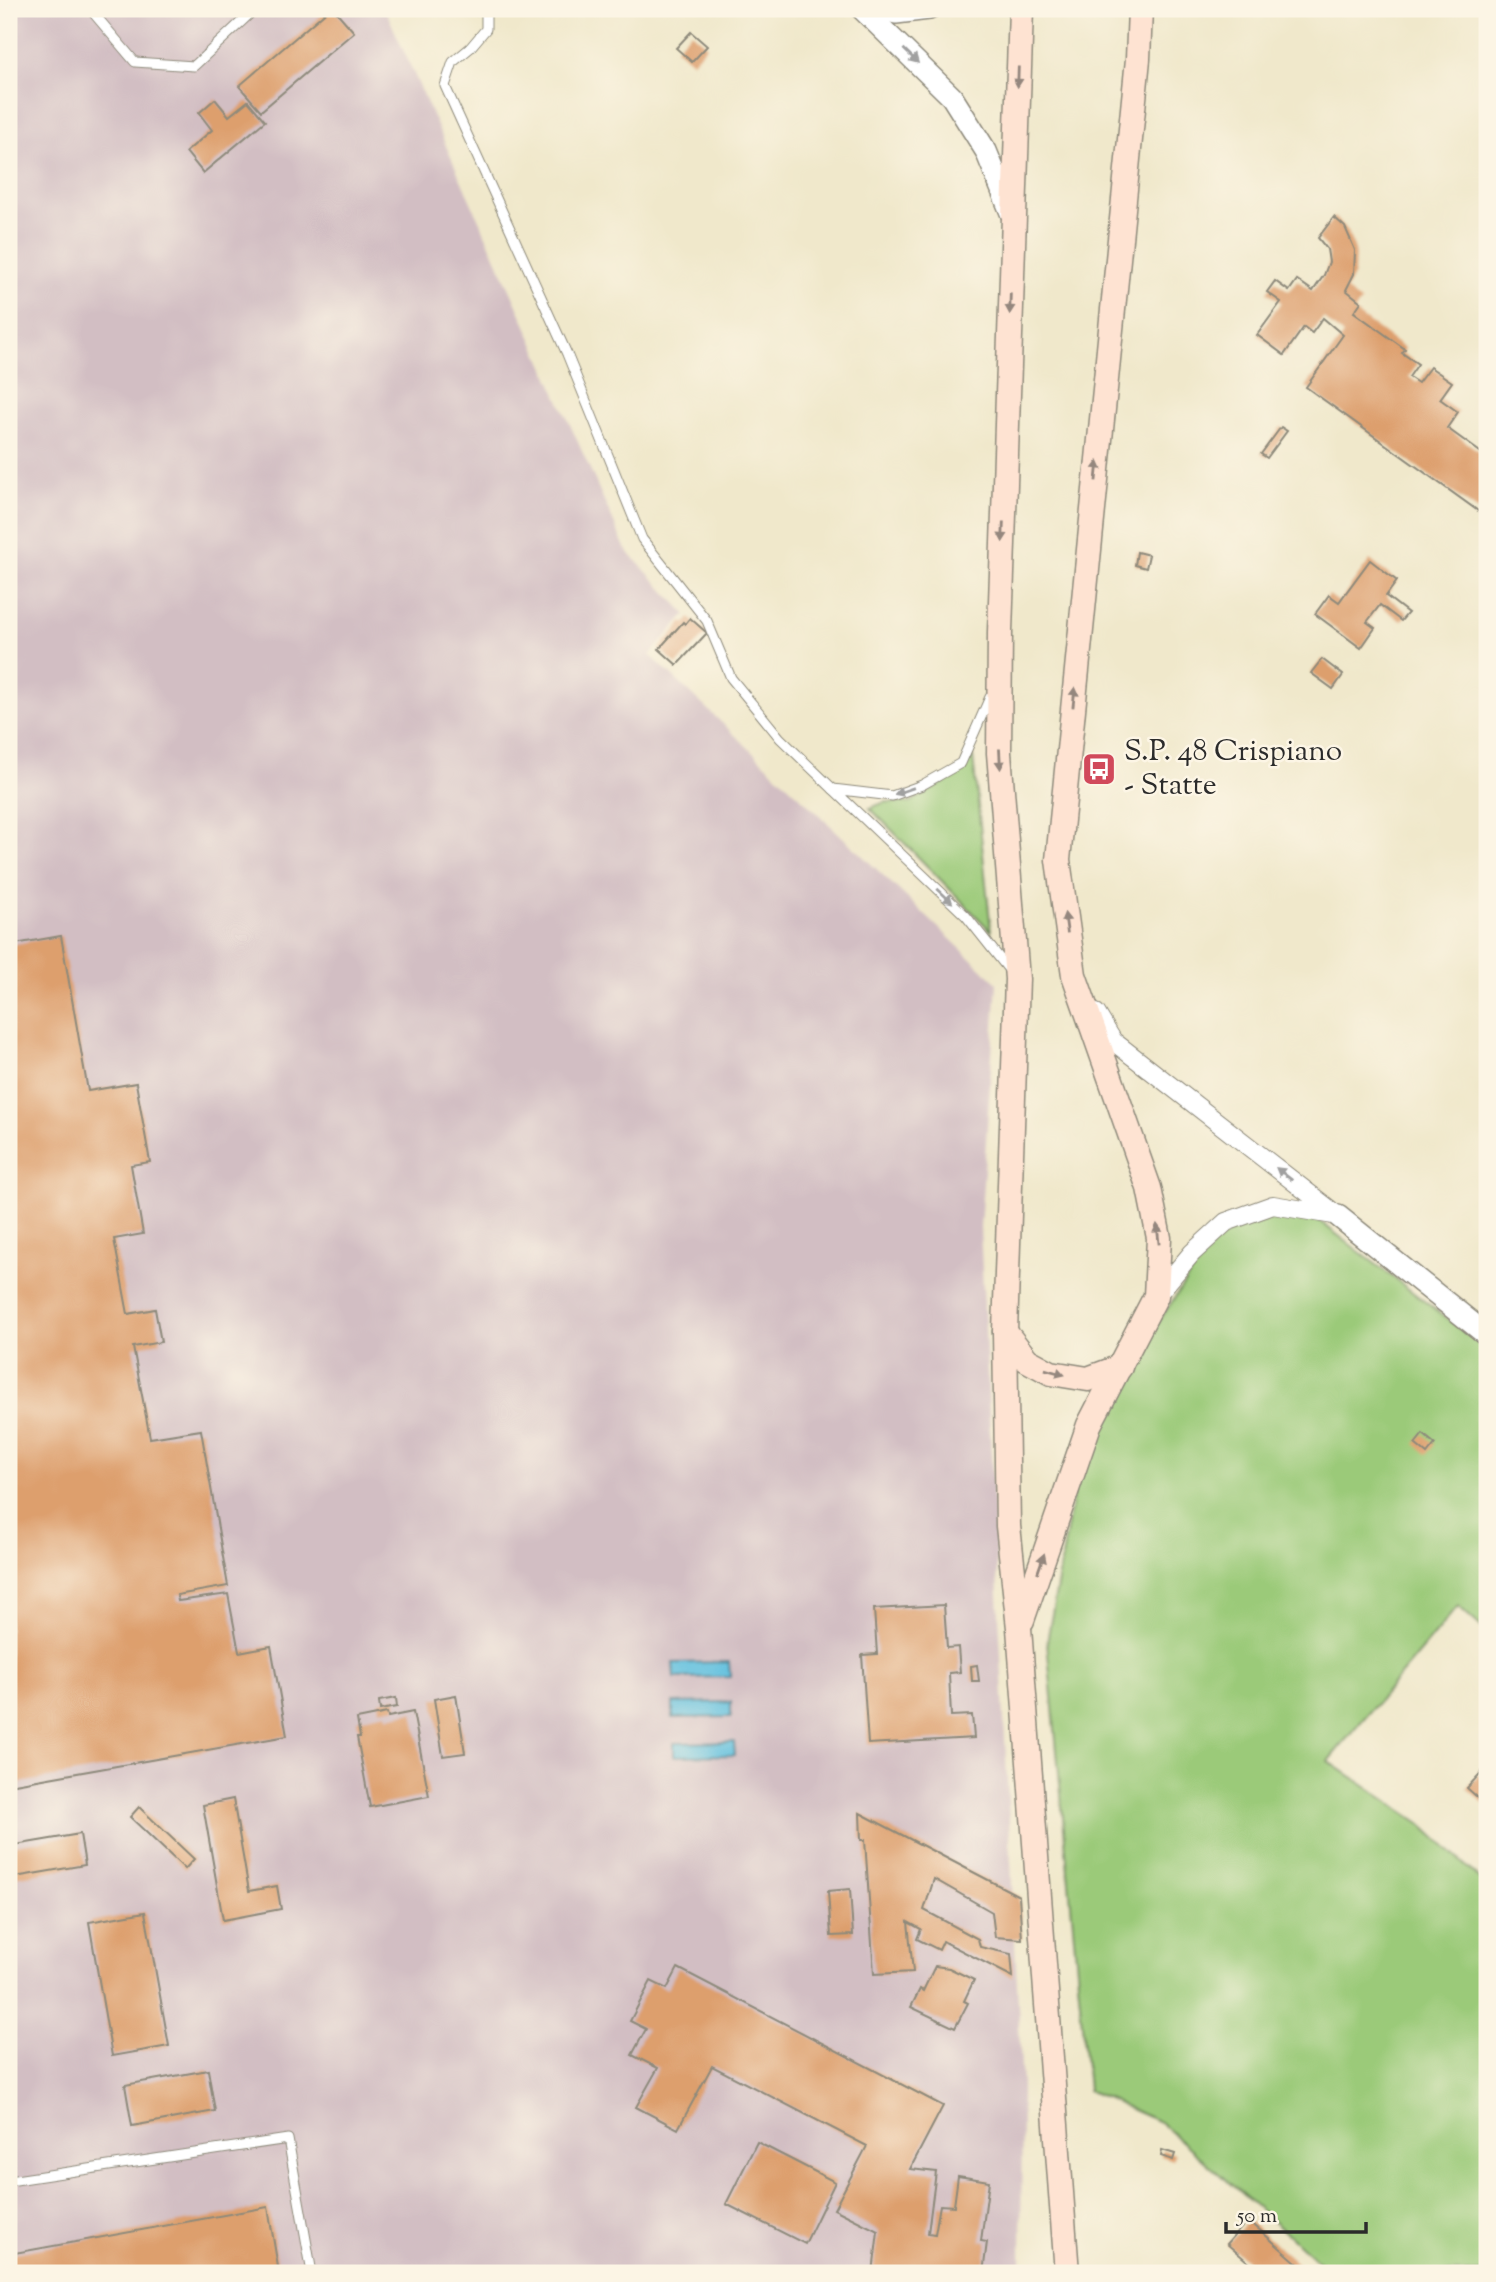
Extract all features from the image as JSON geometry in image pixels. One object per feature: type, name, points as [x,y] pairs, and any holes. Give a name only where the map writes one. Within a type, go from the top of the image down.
[{"type":"main road","points":[[1021,9],[999,754],[1017,979],[1005,1332],[1008,1526],[1019,1628],[1067,2273]]},
{"type":"main road","points":[[1019,1628],[1089,1425],[1156,1296],[1159,1238],[1149,1188],[1074,975],[1058,860],[1135,86],[1140,9]]},
{"type":"main road","points":[[1005,1332],[1027,1360],[1051,1373],[1088,1379],[1119,1367]]},
{"type":"street","points":[[862,9],[953,97],[986,151],[1013,215]]},
{"type":"street","points":[[877,9],[896,13],[929,9]]},
{"type":"street","points":[[1074,975],[1113,1041],[1487,1335]]},
{"type":"street","points":[[1156,1296],[1192,1253],[1226,1222],[1273,1205],[1338,1216]]},
{"type":"lane","points":[[90,9],[135,61],[194,66],[255,9]]},
{"type":"lane","points":[[483,9],[486,13],[486,29],[470,48],[453,62],[445,86],[567,354],[642,539],[707,621],[731,678],[780,738],[966,916],[1017,979]]},
{"type":"lane","points":[[833,789],[892,796],[922,785],[961,763],[988,705],[1000,668]]},
{"type":"lane","points":[[9,2181],[288,2139],[312,2273]]},
{"type":"shaded area","points":[[9,9],[385,9],[626,550],[686,614],[650,655],[997,983],[980,1227],[1022,2087],[1021,2273],[9,2273]]},
{"type":"green space","points":[[973,757],[991,931],[870,808],[885,802],[909,803],[955,776]]},
{"type":"green space","points":[[1255,1214],[1310,1214],[1487,1349],[1487,1632],[1458,1606],[1328,1761],[1420,1823],[1487,1886],[1487,2273],[1332,2273],[1160,2122],[1088,2090],[1047,1642],[1076,1479],[1139,1351],[1214,1239]]},
{"type":"water","points":[[729,1662],[730,1677],[674,1678],[673,1663]]},
{"type":"water","points":[[731,1702],[731,1717],[673,1718],[673,1703]]},
{"type":"water","points":[[734,1742],[735,1755],[674,1756],[674,1743]]},
{"type":"building","points":[[329,9],[334,9],[354,32],[261,111],[239,86]]},
{"type":"building","points":[[691,32],[707,46],[692,62],[676,48]]},
{"type":"building","points":[[215,99],[229,116],[248,101],[265,121],[203,173],[186,152],[212,130],[199,113]]},
{"type":"building","points":[[1334,217],[1345,227],[1355,250],[1354,274],[1346,290],[1361,302],[1354,312],[1405,349],[1402,353],[1418,364],[1409,377],[1418,383],[1430,367],[1452,382],[1440,399],[1458,412],[1447,428],[1487,457],[1487,505],[1481,513],[1306,387],[1343,335],[1323,318],[1312,333],[1304,327],[1284,355],[1257,335],[1281,302],[1267,292],[1275,281],[1289,291],[1297,280],[1313,291],[1324,275],[1329,262],[1327,249],[1318,238]]},
{"type":"building","points":[[1281,427],[1287,431],[1267,458],[1261,454]]},
{"type":"building","points":[[1137,552],[1149,555],[1146,568],[1135,565]]},
{"type":"building","points":[[1370,560],[1397,581],[1386,596],[1408,613],[1401,621],[1380,605],[1367,622],[1375,628],[1361,648],[1315,614],[1329,595],[1339,602]]},
{"type":"building","points":[[690,618],[707,633],[677,665],[659,649],[683,622],[685,624]]},
{"type":"building","points":[[1322,659],[1343,675],[1333,689],[1311,673]]},
{"type":"building","points":[[61,936],[88,1091],[136,1083],[150,1162],[131,1165],[143,1234],[114,1239],[128,1314],[155,1309],[161,1342],[133,1347],[150,1438],[201,1430],[228,1586],[177,1595],[178,1601],[228,1594],[239,1652],[271,1646],[287,1736],[9,1785],[9,945]]},
{"type":"building","points":[[1423,1434],[1435,1444],[1427,1454],[1415,1444]]},
{"type":"building","points":[[944,1605],[947,1648],[958,1647],[960,1672],[949,1673],[951,1716],[972,1715],[974,1738],[868,1744],[862,1655],[877,1654],[874,1609]]},
{"type":"building","points":[[977,1665],[979,1681],[972,1681],[971,1666]]},
{"type":"building","points":[[456,1695],[465,1753],[443,1756],[434,1699]]},
{"type":"building","points":[[396,1698],[397,1707],[380,1710],[379,1701]]},
{"type":"building","points":[[413,1712],[429,1796],[370,1807],[357,1737],[360,1737],[357,1719],[387,1713],[388,1717]]},
{"type":"building","points":[[1487,1766],[1487,1806],[1467,1788]]},
{"type":"building","points":[[233,1799],[249,1891],[277,1886],[281,1909],[223,1920],[203,1805]]},
{"type":"building","points":[[139,1807],[194,1859],[185,1869],[130,1817]]},
{"type":"building","points":[[860,1813],[1019,1896],[1022,1939],[995,1937],[992,1912],[934,1879],[924,1910],[978,1939],[980,1947],[1011,1954],[1013,1977],[943,1941],[939,1950],[917,1939],[921,1929],[908,1922],[913,1972],[874,1974],[865,1840],[861,1840]]},
{"type":"building","points":[[80,1834],[85,1865],[9,1878],[9,1846]]},
{"type":"building","points":[[850,1889],[853,1935],[831,1936],[828,1891]]},
{"type":"building","points":[[145,1912],[169,2046],[112,2056],[89,1922]]},
{"type":"building","points":[[935,1966],[949,1968],[974,1980],[964,2001],[968,2003],[955,2028],[911,2007],[920,1989],[923,1991]]},
{"type":"building","points":[[678,1968],[943,2106],[910,2169],[936,2172],[928,2233],[935,2234],[940,2205],[954,2206],[958,2176],[989,2181],[981,2241],[987,2242],[983,2273],[873,2273],[878,2231],[834,2209],[867,2146],[712,2066],[678,2129],[636,2107],[658,2068],[632,2055],[646,2029],[630,2021],[651,1981],[667,1989]]},
{"type":"building","points":[[208,2070],[215,2111],[132,2126],[125,2085]]},
{"type":"building","points":[[757,2142],[835,2182],[805,2244],[726,2204]]},
{"type":"building","points":[[1162,2150],[1175,2154],[1173,2160],[1161,2156]]},
{"type":"building","points":[[268,2207],[279,2273],[9,2273],[9,2254]]},
{"type":"building","points":[[1248,2220],[1303,2268],[1299,2273],[1261,2273],[1227,2244]]},
{"type":"place","name":"S.P. 48 Crispiano - Statte","points":[[1099,769]]}]
